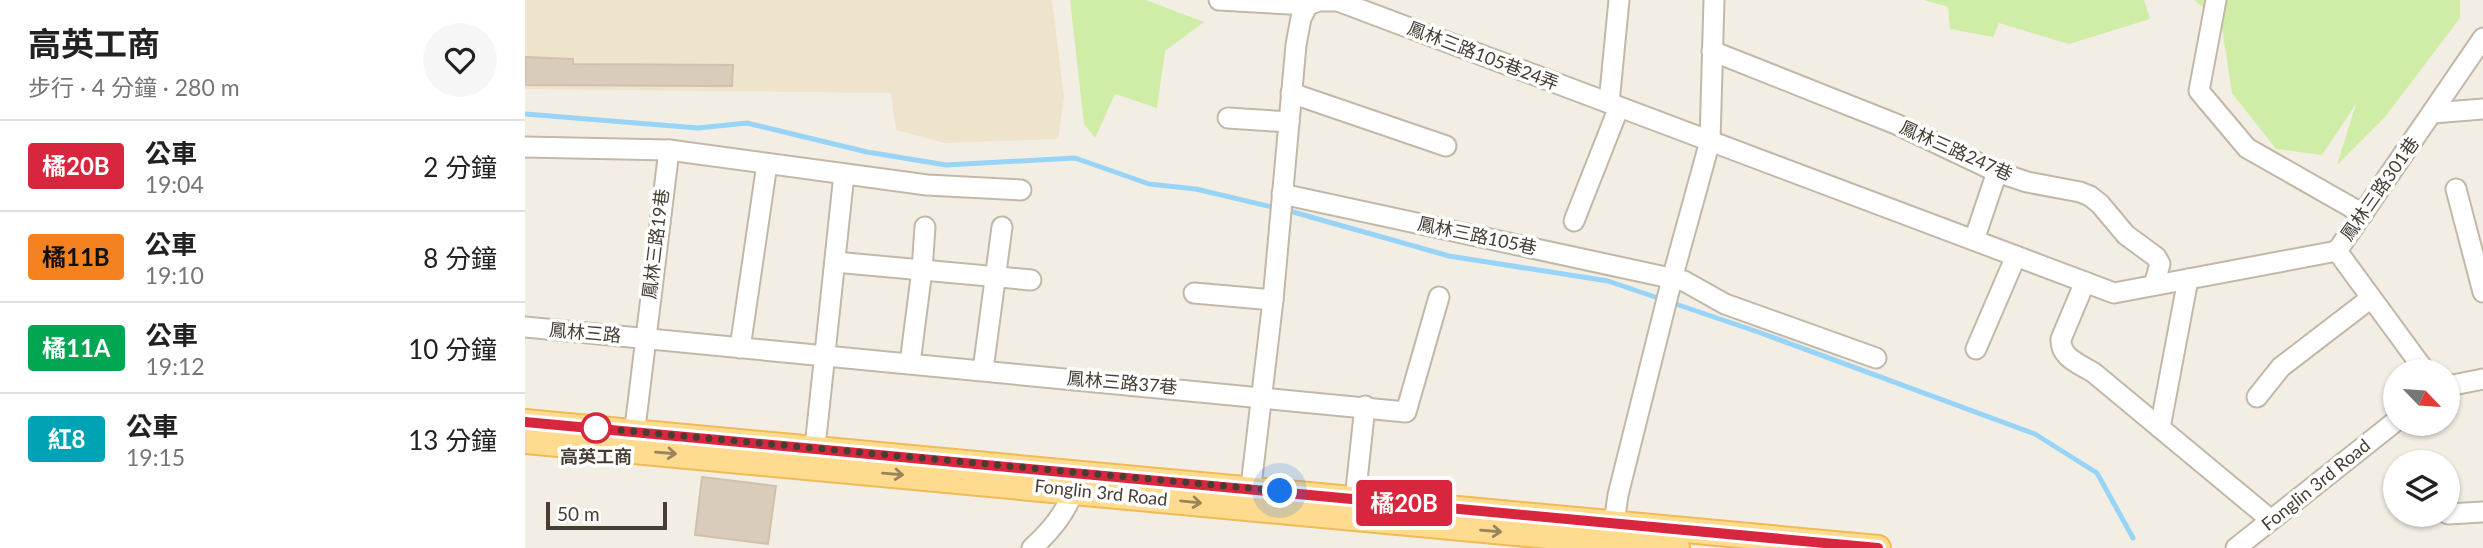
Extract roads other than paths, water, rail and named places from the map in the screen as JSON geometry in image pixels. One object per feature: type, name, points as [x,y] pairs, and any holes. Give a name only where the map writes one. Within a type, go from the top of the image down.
[{"type":"main road","name":"Fonglin 3rd Road","points":[[525,422],[633,441],[1613,533],[1878,548]]},
{"type":"main road","name":"Fonglin 3rd Road","points":[[525,441],[633,441],[815,447],[1076,482]]},
{"type":"main road","name":"Fonglin 3rd Road","points":[[1249,498],[1355,499],[1613,533],[1677,548]]},
{"type":"street","name":"鳳林三路105巷24弄","points":[[1219,0],[1308,5],[1319,1],[1359,4],[1710,141]]},
{"type":"street","points":[[1574,222],[1614,105],[1619,0]]},
{"type":"street","points":[[1613,533],[1618,495],[1710,141],[1714,0]]},
{"type":"street","points":[[2216,0],[2199,91],[2247,148],[2363,214]]},
{"type":"street","points":[[1249,498],[1273,300],[1291,93],[1301,18],[1308,5]]},
{"type":"street","name":"鳳林三路301巷","points":[[2416,359],[2337,251],[2483,38]]},
{"type":"street","name":"鳳林三路247巷","points":[[1712,51],[1896,124],[1997,172],[2027,182],[2080,192],[2101,204],[2126,235],[2156,257],[2160,264],[2154,285]]},
{"type":"street","points":[[1291,93],[1446,146]]},
{"type":"street","points":[[2433,113],[2483,109]]},
{"type":"street","points":[[1228,118],[1289,122]]},
{"type":"street","points":[[1710,141],[2114,293],[2337,251]]},
{"type":"street","points":[[525,147],[669,150],[927,185],[1021,190]]},
{"type":"street","name":"鳳林三路19巷","points":[[633,441],[669,150]]},
{"type":"street","points":[[740,348],[767,164]]},
{"type":"street","points":[[1974,240],[1997,172]]},
{"type":"street","points":[[815,447],[844,174]]},
{"type":"street","points":[[2456,189],[2483,292]]},
{"type":"street","name":"鳳林三路105巷","points":[[1282,204],[1671,283],[1683,281],[1725,304],[1876,358]]},
{"type":"street","points":[[983,370],[1002,227]]},
{"type":"street","points":[[910,363],[925,228]]},
{"type":"street","points":[[1976,349],[2016,256]]},
{"type":"street","points":[[835,262],[1031,280]]},
{"type":"street","points":[[2159,428],[2188,279]]},
{"type":"street","points":[[2085,282],[2061,339],[2065,355],[2094,373],[2271,520]]},
{"type":"street","points":[[1194,293],[1273,300]]},
{"type":"street","points":[[1260,397],[1406,412],[1439,297]]},
{"type":"street","points":[[2257,397],[2281,367],[2371,298]]},
{"type":"street","name":"鳳林三路","points":[[525,327],[644,338]]},
{"type":"street","points":[[644,338],[823,355]]},
{"type":"street","name":"鳳林三路37巷","points":[[823,355],[1260,397]]},
{"type":"street","points":[[2461,383],[2483,379]]},
{"type":"street","points":[[1355,499],[1365,406]]},
{"type":"street","name":"Fonglin 3rd Road","points":[[2236,548],[2383,431]]},
{"type":"street","points":[[1032,548],[1055,527],[1076,482]]},
{"type":"street","points":[[2460,513],[2483,512]]},
{"type":"waterway","points":[[525,114],[698,128],[747,123],[867,152],[946,165],[1075,158],[1149,184],[1196,189],[1276,208]]},
{"type":"waterway","points":[[1286,210],[1449,256],[1608,281],[1761,333],[2035,434],[2097,473],[2133,538]]},
{"type":"place","name":"高英工商","points":[[596,428]]}]
